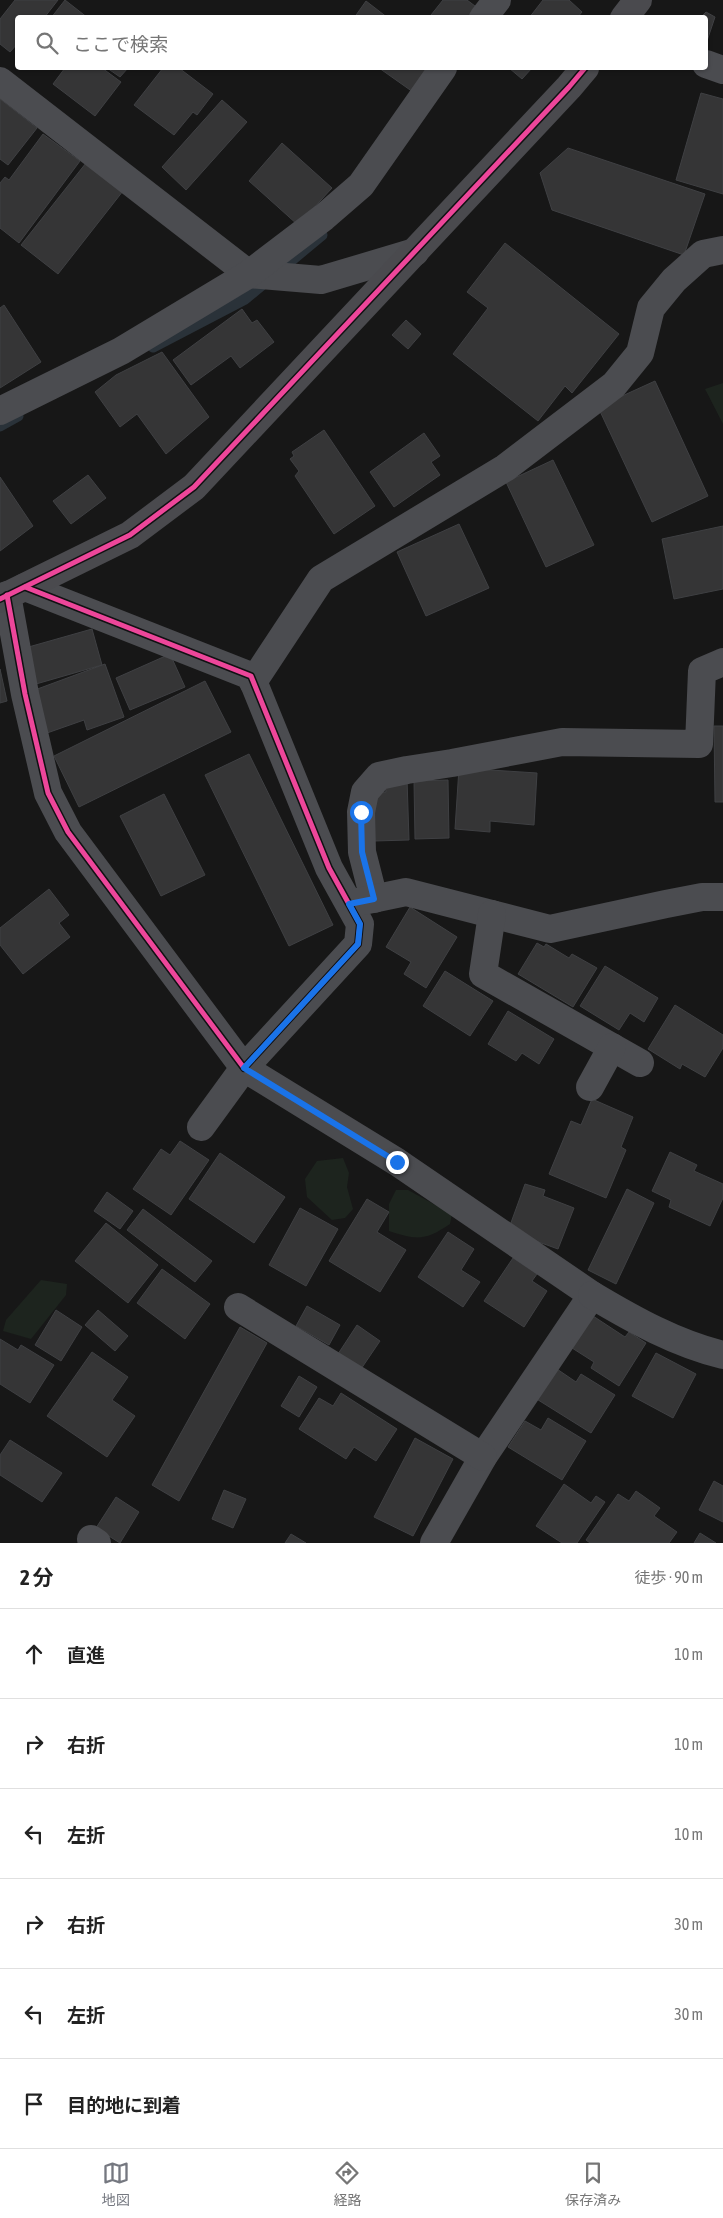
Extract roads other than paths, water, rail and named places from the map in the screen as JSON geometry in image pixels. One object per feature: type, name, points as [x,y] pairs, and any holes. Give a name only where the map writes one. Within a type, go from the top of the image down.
[{"type":"street","points":[[485,15],[497,0]]},
{"type":"street","points":[[626,15],[638,0]]},
{"type":"street","points":[[708,65],[723,70]]},
{"type":"street","points":[[0,411],[121,352],[249,274],[324,217],[361,185],[442,70]]},
{"type":"street","points":[[11,594],[130,536],[194,488],[569,87],[582,70]]},
{"type":"street","points":[[0,81],[249,274],[321,280],[415,252]]},
{"type":"street","points":[[253,682],[320,579],[505,468],[614,385],[640,353],[651,308],[674,280],[703,254],[723,250]]},
{"type":"street","points":[[11,594],[251,676],[329,868],[362,902]]},
{"type":"street","points":[[11,594],[25,694],[48,793],[64,824],[244,1068],[397,1162],[592,1295],[642,1325],[695,1348],[723,1355]]},
{"type":"street","points":[[201,1127],[244,1068],[358,944],[362,902],[361,812],[365,792],[379,776],[562,742],[699,744],[702,670],[723,662]]},
{"type":"street","points":[[362,902],[406,892],[550,929],[666,904],[702,898],[723,897]]},
{"type":"street","points":[[492,914],[483,974],[640,1063]]},
{"type":"street","points":[[590,1087],[612,1047]]},
{"type":"street","points":[[434,1543],[483,1457],[592,1295]]},
{"type":"street","points":[[238,1307],[483,1457]]},
{"type":"waterway","points":[[153,347],[245,299],[322,235]]},
{"type":"waterway","points":[[0,426],[18,416]]}]
